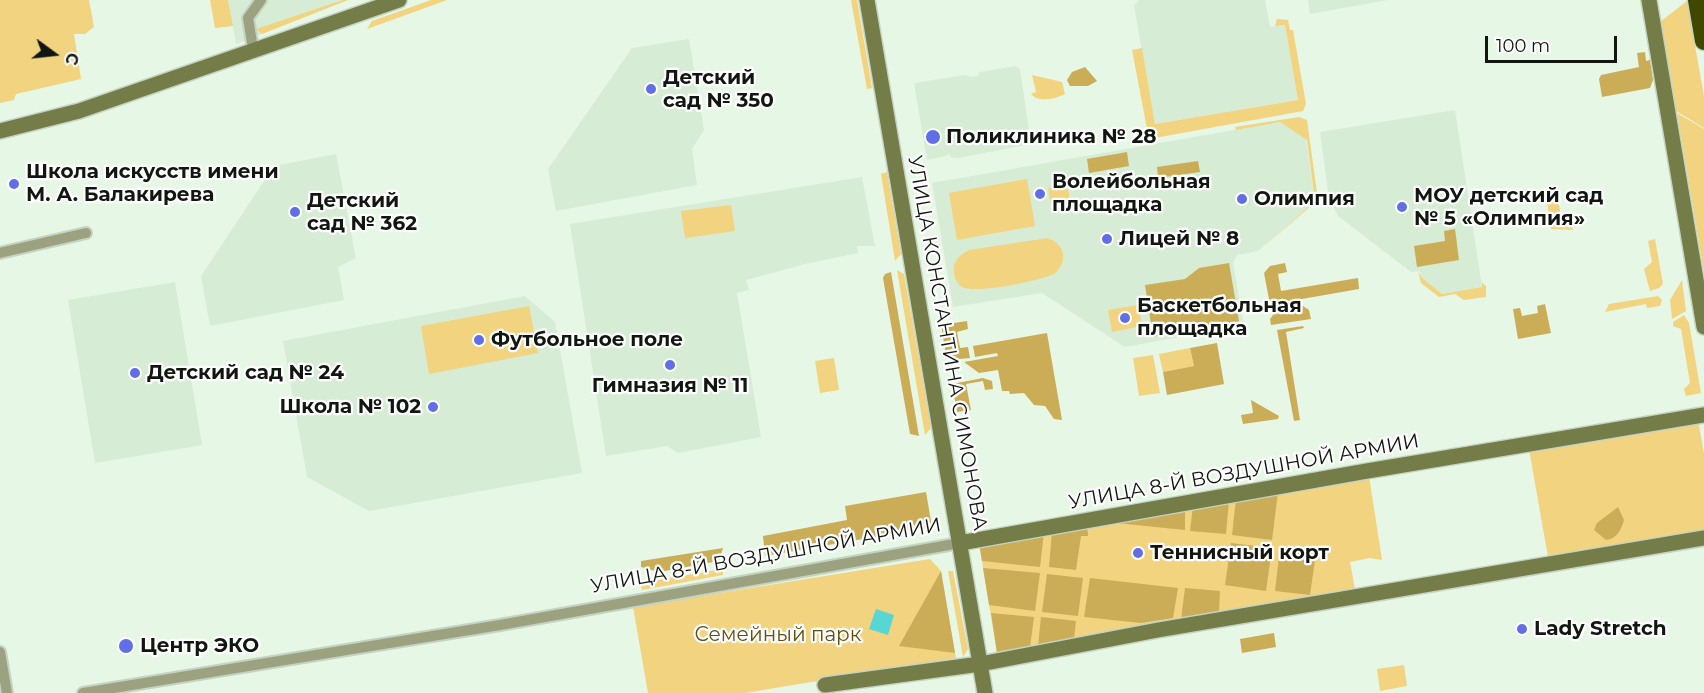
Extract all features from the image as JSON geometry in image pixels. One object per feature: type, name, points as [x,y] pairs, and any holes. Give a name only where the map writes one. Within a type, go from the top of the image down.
[{"type":"highway","points":[[1697,0],[1704,41]]},
{"type":"street","points":[[253,49],[248,18],[261,0]]},
{"type":"street","points":[[0,131],[79,111],[399,0]]},
{"type":"street","name":"УЛИЦА КОНСТАНТИНА СИМОНОВА","points":[[867,0],[985,693]]},
{"type":"street","points":[[1649,0],[1704,327]]},
{"type":"street","points":[[0,253],[86,233]]},
{"type":"street","name":"УЛИЦА 8-Й ВОЗДУШНОЙ АРМИИ","points":[[83,693],[501,625],[1367,471],[1704,415]]},
{"type":"street","points":[[825,685],[980,664],[1166,628],[1308,607],[1704,538]]},
{"type":"street","points":[[0,652],[7,693]]},
{"type":"shaded area","points":[[228,0],[348,0],[236,44]]},
{"type":"shaded area","points":[[1139,0],[1265,0],[1270,27],[1285,25],[1298,100],[1155,124],[1134,6]]},
{"type":"shaded area","points":[[1308,0],[1388,0],[1310,14]]},
{"type":"shaded area","name":"Детский сад № 350","points":[[689,39],[704,130],[692,149],[697,185],[556,211],[548,169],[632,48]]},
{"type":"shaded area","points":[[1645,52],[1646,61],[1650,60],[1653,80],[1650,88],[1602,97],[1599,79],[1601,75],[1639,67],[1637,53]]},
{"type":"shaded area","points":[[1015,66],[1020,69],[1031,144],[958,158],[950,157],[949,153],[946,156],[927,160],[914,83],[965,75],[978,76],[980,72]]},
{"type":"shaded area","points":[[1085,67],[1097,81],[1088,86],[1070,86],[1067,80],[1072,72]]},
{"type":"shaded area","name":"МОУ детский сад № 5 «Олимпия»","points":[[1455,110],[1482,287],[1442,294],[1421,278],[1420,271],[1411,272],[1338,216],[1329,199],[1320,132]]},
{"type":"shaded area","name":"Лицей № 8","points":[[1280,122],[1306,139],[1315,201],[1258,251],[1237,255],[1233,263],[1244,325],[1125,347],[1042,293],[953,307],[932,183]]},
{"type":"shaded area","points":[[1127,152],[1129,166],[1089,173],[1087,159]]},
{"type":"shaded area","name":"Детский сад № 362","points":[[336,154],[356,258],[338,267],[344,300],[210,326],[201,276],[274,166]]},
{"type":"shaded area","points":[[1198,161],[1200,172],[1158,178],[1157,167]]},
{"type":"shaded area","name":"Гимназия № 11","points":[[862,177],[875,246],[857,246],[858,253],[746,280],[749,290],[737,293],[761,437],[678,453],[667,446],[606,456],[570,224]]},
{"type":"shaded area","points":[[1455,229],[1459,260],[1417,267],[1414,246],[1445,241],[1444,231]]},
{"type":"shaded area","points":[[1229,263],[1239,321],[1153,337],[1145,285],[1185,279],[1199,268]]},
{"type":"shaded area","points":[[1285,263],[1287,272],[1278,274],[1281,291],[1358,278],[1359,289],[1273,304],[1269,299],[1264,273],[1270,266]]},
{"type":"shaded area","points":[[891,272],[919,436],[910,434],[883,278],[885,274]]},
{"type":"shaded area","name":"Детский сад № 24","points":[[175,282],[202,445],[95,463],[68,300]]},
{"type":"shaded area","name":"Школа № 102","points":[[525,296],[555,322],[582,473],[369,511],[307,477],[283,341]]},
{"type":"shaded area","points":[[1545,304],[1551,333],[1518,339],[1513,309],[1520,308],[1522,316],[1538,313],[1537,306]]},
{"type":"shaded area","points":[[1303,306],[1309,310],[1311,319],[1271,325],[1270,319],[1276,311]]},
{"type":"shaded area","points":[[967,321],[968,329],[957,332],[960,348],[968,347],[970,358],[959,359],[946,355],[941,325]]},
{"type":"shaded area","points":[[1303,326],[1304,328],[1286,332],[1300,420],[1294,421],[1277,330]]},
{"type":"shaded area","points":[[1047,333],[1062,420],[1054,419],[1045,406],[1034,405],[1024,393],[1010,394],[1009,391],[1002,391],[998,370],[979,373],[964,362],[998,356],[997,353],[975,357],[973,346]]},
{"type":"shaded area","points":[[1217,343],[1224,384],[1167,395],[1163,372],[1194,366],[1190,348]]},
{"type":"shaded area","points":[[983,378],[992,381],[993,389],[985,390],[983,381],[966,384],[971,410],[957,412],[952,384]]},
{"type":"shaded area","points":[[1251,400],[1279,416],[1278,419],[1243,424],[1241,415],[1253,413]]},
{"type":"shaded area","points":[[926,492],[932,527],[765,556],[763,536],[847,520],[845,506]]},
{"type":"shaded area","points":[[1278,492],[1272,540],[1232,535],[1236,499]]},
{"type":"shaded area","points":[[1229,500],[1226,534],[1190,531],[1193,506]]},
{"type":"shaded area","points":[[1618,507],[1624,520],[1623,524],[1616,536],[1606,540],[1594,530],[1597,523]]},
{"type":"shaded area","points":[[1185,508],[1185,530],[1106,522]]},
{"type":"shaded area","points":[[1087,525],[1088,536],[1081,536],[1076,570],[1049,567],[1052,531]]},
{"type":"shaded area","points":[[1044,532],[1040,567],[982,561],[979,543]]},
{"type":"shaded area","points":[[1231,543],[1272,548],[1266,591],[1225,585]]},
{"type":"shaded area","points":[[723,548],[719,561],[659,572],[641,567],[641,561]]},
{"type":"shaded area","points":[[1280,548],[1316,553],[1310,595],[1275,591]]},
{"type":"shaded area","points":[[983,568],[1040,573],[1035,611],[989,605]]},
{"type":"shaded area","points":[[941,571],[955,653],[899,646]]},
{"type":"shaded area","points":[[1047,574],[1083,578],[1078,616],[1042,612]]},
{"type":"shaded area","points":[[1090,578],[1178,588],[1173,618],[1141,623],[1084,617]]},
{"type":"shaded area","points":[[1185,588],[1220,591],[1219,613],[1181,620]]},
{"type":"shaded area","points":[[991,613],[1034,617],[1030,647],[997,653]]},
{"type":"shaded area","points":[[1041,617],[1076,621],[1074,639],[1038,646]]},
{"type":"shaded area","points":[[1274,633],[1276,647],[1242,653],[1240,639]]},
{"type":"green space","points":[[0,0],[89,0],[94,27],[85,34],[74,34],[81,79],[16,94],[14,100],[0,103]]},
{"type":"green space","points":[[210,0],[228,0],[233,26],[215,28]]},
{"type":"green space","points":[[348,0],[262,34],[256,29]]},
{"type":"green space","points":[[431,0],[447,0],[367,29],[372,21]]},
{"type":"green space","points":[[851,0],[857,0],[872,88],[867,89]]},
{"type":"green space","points":[[1687,1],[1704,96],[1704,128],[1676,111],[1660,22]]},
{"type":"green space","points":[[1277,19],[1288,20],[1290,30],[1293,30],[1306,104],[1303,111],[1149,139],[1132,50],[1142,48],[1155,124],[1298,100],[1285,25],[1275,26]]},
{"type":"green space","points":[[1032,75],[1062,82],[1065,94],[1047,99],[1034,97],[1031,94],[1036,92]]},
{"type":"green space","points":[[1677,113],[1704,129],[1704,272]]},
{"type":"green space","points":[[1299,117],[1307,120],[1318,200],[1261,249],[1315,201],[1307,140],[1280,122],[1236,130],[1235,127]]},
{"type":"green space","points":[[887,172],[901,254],[895,261],[881,174]]},
{"type":"green space","points":[[1027,179],[1035,226],[957,240],[949,193]]},
{"type":"green space","points":[[1067,185],[1072,210],[1053,214],[1048,188]]},
{"type":"green space","points":[[1558,200],[1561,216],[1570,214],[1573,230],[1551,229],[1547,202]]},
{"type":"green space","points":[[731,205],[735,231],[685,238],[681,211]]},
{"type":"green space","points":[[1048,238],[1062,249],[1063,254],[1062,264],[1054,274],[1022,283],[981,289],[962,287],[956,280],[954,268],[956,261],[969,250]]},
{"type":"green space","points":[[1655,239],[1663,284],[1650,291],[1644,269],[1652,262],[1648,241]]},
{"type":"green space","points":[[897,270],[904,274],[931,428],[925,435]]},
{"type":"green space","points":[[1418,271],[1422,278],[1442,294],[1482,287],[1482,283],[1486,286],[1486,297],[1464,300],[1455,294],[1439,297],[1421,283]]},
{"type":"green space","points":[[1682,280],[1686,311],[1672,319],[1670,300]]},
{"type":"green space","points":[[1658,296],[1662,300],[1660,306],[1647,308],[1646,304],[1605,312],[1609,304]]},
{"type":"green space","name":"Баскетбольная площадка","points":[[1138,305],[1142,326],[1112,332],[1108,310]]},
{"type":"green space","name":"Футбольное поле","points":[[529,306],[538,353],[429,374],[421,326]]},
{"type":"green space","points":[[1684,315],[1689,323],[1701,393],[1686,396],[1684,389],[1690,383],[1681,329],[1673,326],[1673,322]]},
{"type":"green space","points":[[1190,348],[1194,366],[1163,372],[1159,354]]},
{"type":"green space","points":[[1153,355],[1160,393],[1139,396],[1133,358]]},
{"type":"green space","points":[[834,358],[839,390],[820,393],[815,361]]},
{"type":"green space","points":[[1698,420],[1704,454],[1704,530],[1548,557],[1529,449]]},
{"type":"green space","points":[[1369,476],[1382,560],[1370,558],[1350,562],[1355,589],[997,653],[979,543]]},
{"type":"green space","name":"Семейный парк","points":[[930,559],[941,571],[956,658],[745,693],[648,693],[633,607]]},
{"type":"green space","points":[[723,569],[723,575],[642,590],[640,583]]},
{"type":"green space","points":[[948,571],[953,571],[968,649],[963,657]]},
{"type":"green space","points":[[1404,665],[1407,686],[1380,691],[1377,669]]},
{"type":"water","points":[[876,609],[894,615],[888,635],[869,629]]},
{"type":"place","name":"Детский сад № 350","points":[[651,89]]},
{"type":"place","name":"Поликлиника № 28","points":[[933,137]]},
{"type":"place","name":"Школа искусств имени М. А. Балакирева","points":[[14,184]]},
{"type":"place","name":"Волейбольная площадка","points":[[1040,194]]},
{"type":"place","name":"Олимпия","points":[[1242,199]]},
{"type":"place","name":"МОУ детский сад № 5 «Олимпия»","points":[[1402,207]]},
{"type":"place","name":"Детский сад № 362","points":[[295,212]]},
{"type":"place","name":"Лицей № 8","points":[[1107,239]]},
{"type":"place","name":"Баскетбольная площадка","points":[[1125,318]]},
{"type":"place","name":"Футбольное поле","points":[[479,340]]},
{"type":"place","name":"Гимназия № 11","points":[[670,365]]},
{"type":"place","name":"Детский сад № 24","points":[[135,373]]},
{"type":"place","name":"Школа № 102","points":[[433,407]]},
{"type":"place","name":"Теннисный корт","points":[[1138,553]]},
{"type":"place","name":"Lady Stretch","points":[[1522,629]]},
{"type":"place","name":"Центр ЭКО","points":[[126,646]]}]
